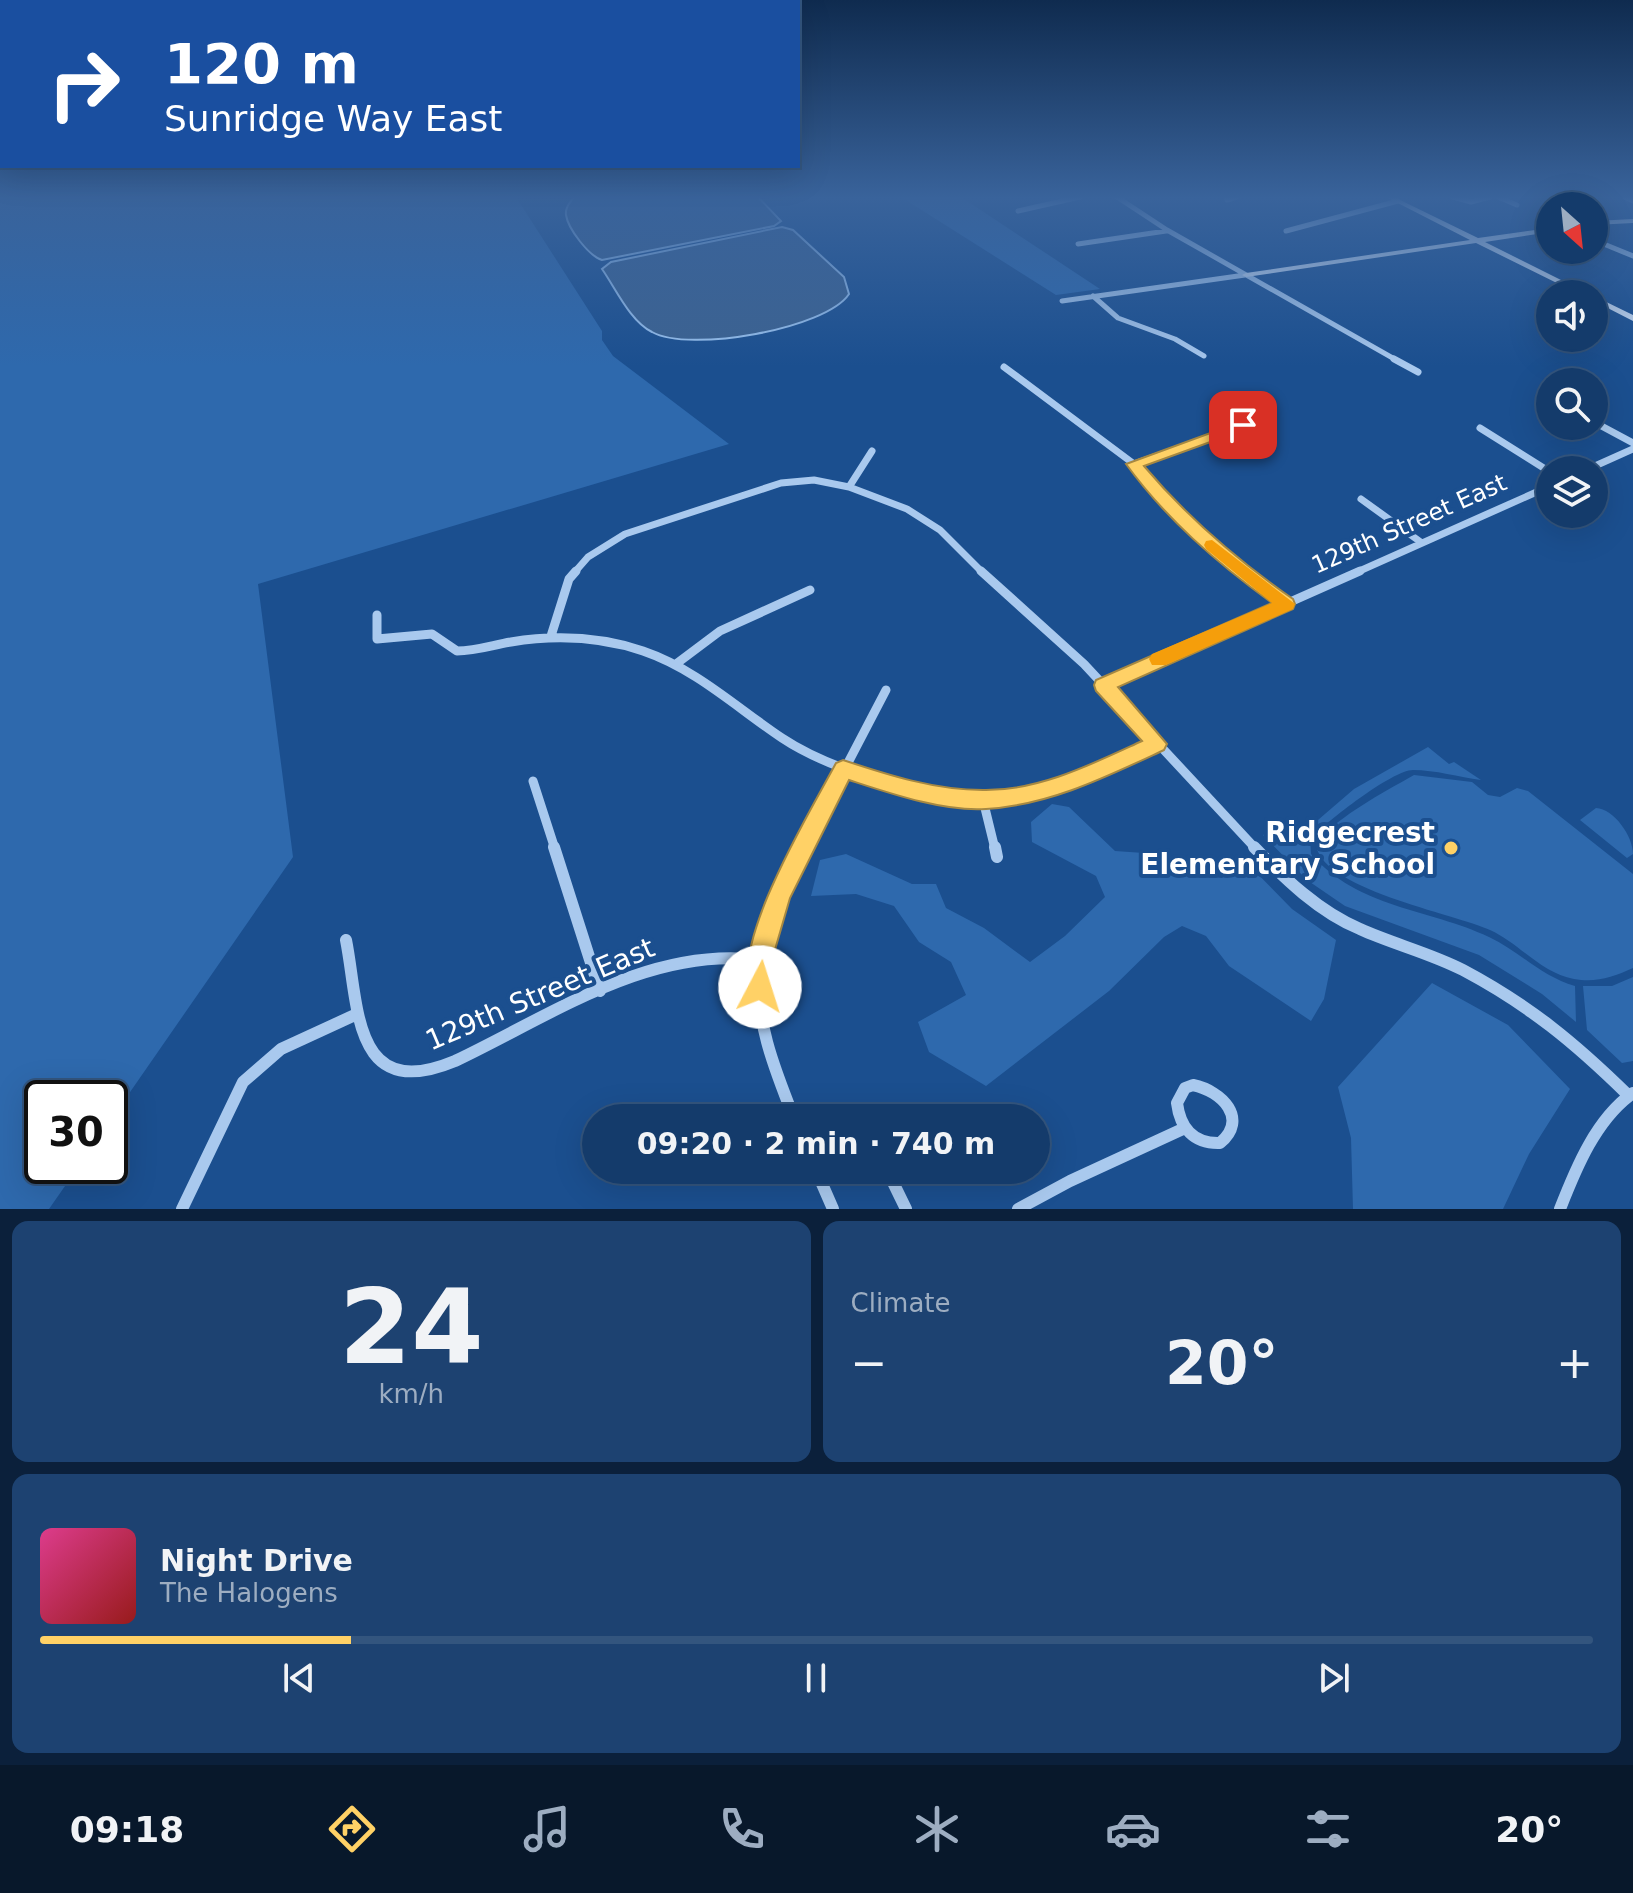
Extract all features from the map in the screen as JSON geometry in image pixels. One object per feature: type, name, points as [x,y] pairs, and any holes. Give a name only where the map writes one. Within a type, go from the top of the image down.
[{"type":"street","points":[[1208,253],[1418,372]]},
{"type":"street","points":[[1062,301],[1384,253]]},
{"type":"street","points":[[1505,253],[1557,280]]},
{"type":"street","points":[[1093,296],[1105,309],[1126,322],[1168,335],[1204,356]]},
{"type":"street","points":[[1608,305],[1633,318]]},
{"type":"street","points":[[1004,367],[1134,464],[1177,515],[1244,574],[1286,604]]},
{"type":"street","points":[[1134,464],[1270,416]]},
{"type":"street","points":[[1480,428],[1536,463]]},
{"type":"street","points":[[1608,431],[1633,446]]},
{"type":"street","points":[[1608,459],[1633,446]]},
{"type":"street","points":[[849,487],[872,451]]},
{"type":"street","points":[[551,636],[563,592],[576,569],[588,557],[625,534],[781,483],[814,480],[849,487],[907,509],[940,530],[1103,685],[1255,850],[1292,885],[1323,908],[1374,937],[1443,961],[1493,985],[1566,1036],[1630,1094],[1577,1167],[1560,1209]]},
{"type":"street","name":"129th Street East","points":[[1103,685],[1536,492]]},
{"type":"street","points":[[1361,499],[1422,543]]},
{"type":"street","points":[[676,664],[720,631],[810,590]]},
{"type":"street","points":[[377,615],[377,639],[432,634],[457,651],[551,636],[630,648],[676,664],[784,739],[843,769],[907,790],[983,800],[1016,796],[1066,784],[1157,744]]},
{"type":"street","points":[[788,1104],[772,1062],[763,1027],[759,960],[779,896],[886,690]]},
{"type":"street","points":[[533,781],[600,991]]},
{"type":"street","points":[[983,800],[997,857]]},
{"type":"street","points":[[182,1209],[243,1082],[258,1065],[301,1035],[357,1014],[352,964],[346,940]]},
{"type":"street","name":"129th Street East","points":[[357,1014],[367,1043],[383,1062],[406,1070],[432,1069],[649,971],[718,957],[759,960]]},
{"type":"street","points":[[1193,1085],[1212,1088],[1221,1095],[1232,1114],[1231,1134],[1220,1143],[1203,1142],[1185,1128],[1177,1113],[1177,1103],[1185,1088],[1193,1085]]},
{"type":"street","points":[[1018,1209],[1070,1181],[1185,1128]]},
{"type":"street","points":[[822,1184],[833,1209]]},
{"type":"street","points":[[894,1184],[906,1209]]},
{"type":"shaded area","points":[[0,253],[552,253],[602,331],[602,340],[613,356],[729,444],[258,584],[293,857],[128,1095],[128,1080],[24,1080],[24,1184],[66,1184],[49,1209],[0,1209]]},
{"type":"shaded area","points":[[592,253],[635,253],[602,260]]},
{"type":"shaded area","points":[[653,253],[818,253],[844,277],[849,294],[835,307],[814,318],[786,327],[725,338],[670,338],[644,327],[624,304],[602,269],[611,262]]},
{"type":"shaded area","points":[[990,253],[1046,253],[1100,289],[1056,295]]},
{"type":"shaded area","points":[[1428,747],[1449,764],[1454,762],[1481,780],[1430,771],[1403,772],[1360,798],[1318,830],[1310,838],[1311,854],[1330,872],[1372,897],[1489,937],[1552,977],[1575,986],[1576,1022],[1542,994],[1479,955],[1345,906],[1307,880],[1263,835],[1275,829],[1298,832],[1311,826],[1354,789]]},
{"type":"shaded area","points":[[1414,775],[1472,782],[1488,795],[1500,797],[1517,788],[1528,791],[1633,874],[1633,968],[1597,980],[1562,976],[1490,930],[1362,886],[1338,873],[1322,858],[1316,842],[1338,822]]},
{"type":"shaded area","points":[[1052,804],[1069,807],[1115,851],[1144,853],[1184,874],[1222,878],[1245,861],[1292,909],[1336,940],[1324,999],[1311,1021],[1229,966],[1206,936],[1182,926],[1164,937],[1109,991],[986,1086],[929,1052],[918,1022],[966,995],[951,962],[919,942],[894,906],[856,894],[811,896],[820,860],[846,854],[912,884],[936,884],[946,908],[984,928],[1030,962],[1065,936],[1105,897],[1096,876],[1032,842],[1031,822]]},
{"type":"shaded area","points":[[1596,808],[1616,818],[1630,839],[1633,854],[1627,858],[1580,820]]},
{"type":"shaded area","points":[[1633,977],[1633,1061],[1622,1063],[1587,1030],[1583,986],[1612,986]]},
{"type":"shaded area","points":[[1432,983],[1508,1025],[1570,1089],[1529,1154],[1503,1209],[1353,1209],[1351,1138],[1338,1087]]},
{"type":"slow traffic","points":[[1159,659],[1286,604],[1244,574],[1212,545]]},
{"type":"place","name":"Ridgecrest Elementary School","points":[[1451,848]]},
{"type":"route","points":[[760,987],[759,960],[779,896],[843,769],[907,790],[983,800],[1037,792],[1076,781],[1157,744],[1103,685],[1286,604],[1244,574],[1177,515],[1134,464],[1243,425]]}]
